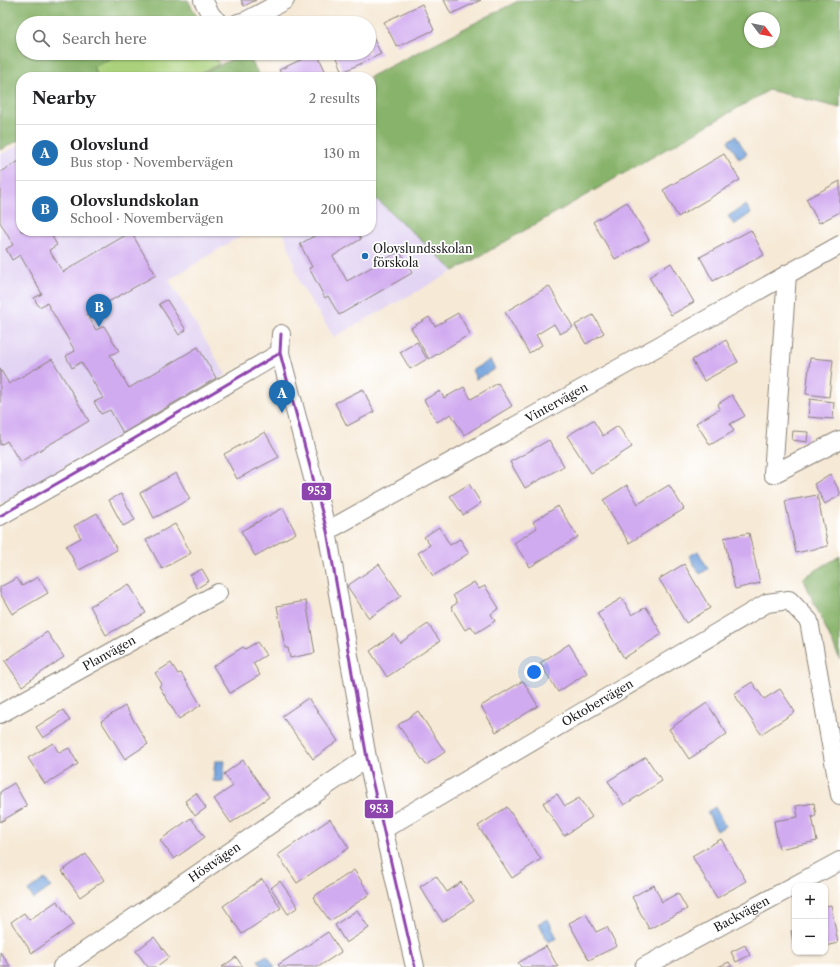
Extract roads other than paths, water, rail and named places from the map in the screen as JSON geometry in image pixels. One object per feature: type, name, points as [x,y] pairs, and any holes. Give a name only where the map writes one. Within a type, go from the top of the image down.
[{"type":"street","points":[[203,0],[212,16]]},
{"type":"street","points":[[255,16],[285,0]]},
{"type":"street","name":"Vintervägen","points":[[327,531],[840,244]]},
{"type":"street","points":[[787,274],[773,474],[840,440]]},
{"type":"street","points":[[281,334],[280,353],[327,531],[367,758],[415,967]]},
{"type":"street","points":[[0,516],[280,353]]},
{"type":"street","name":"Planvägen","points":[[0,714],[218,593]]},
{"type":"street","name":"Oktobervägen","points":[[384,829],[767,603],[789,600],[809,621],[840,795]]},
{"type":"street","name":"Höstvägen","points":[[62,967],[367,758]]},
{"type":"street","name":"Backvägen","points":[[644,967],[840,861]]},
{"type":"water","points":[[736,136],[747,154],[739,159],[728,141]]},
{"type":"water","points":[[746,205],[751,213],[734,225],[728,216]]},
{"type":"water","points":[[490,360],[495,369],[476,379],[472,370]]},
{"type":"water","points":[[698,551],[708,569],[700,574],[689,556]]},
{"type":"water","points":[[215,761],[225,761],[223,782],[213,781]]},
{"type":"water","points":[[715,807],[725,826],[717,831],[707,812]]},
{"type":"water","points":[[45,879],[51,887],[34,899],[28,891]]},
{"type":"water","points":[[548,919],[557,938],[548,942],[539,923]]},
{"type":"water","points":[[267,955],[275,967],[263,967],[258,960]]},
{"type":"place","name":"Olovslundsskolan förskola","points":[[365,256]]},
{"type":"place","name":"Olovslundskolan","points":[[99,327]]},
{"type":"place","name":"Olovslund","points":[[282,413]]}]
